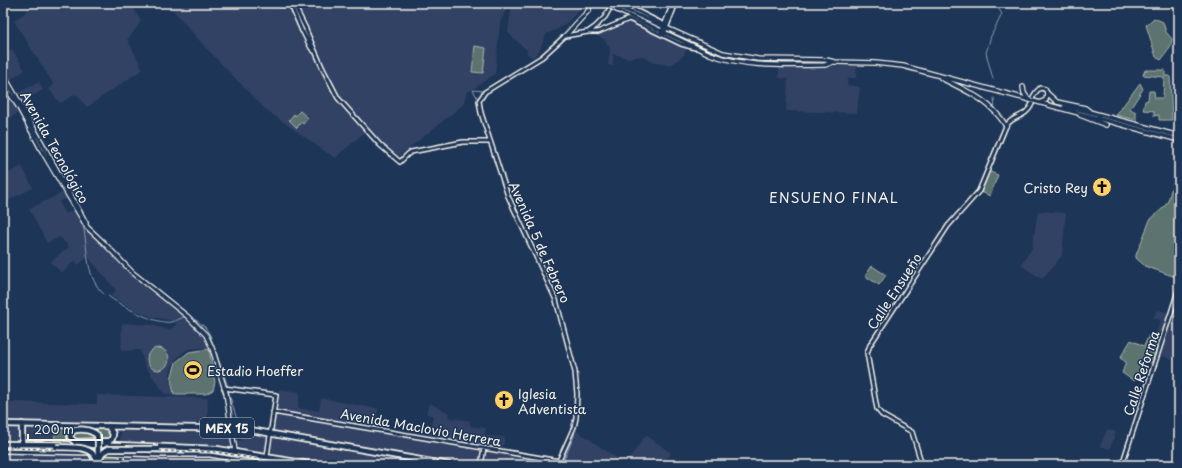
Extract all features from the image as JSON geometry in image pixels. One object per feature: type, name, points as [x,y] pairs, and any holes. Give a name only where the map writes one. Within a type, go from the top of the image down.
[{"type":"highway","name":"MEX 15","points":[[3,424],[232,428],[270,433],[449,465]]},
{"type":"highway","points":[[22,424],[22,444]]},
{"type":"highway","points":[[96,464],[98,442],[97,435],[89,430],[75,430],[71,432],[70,436],[75,442],[109,441],[113,434],[108,426]]},
{"type":"highway","name":"MEX 15","points":[[3,444],[217,449],[315,465]]},
{"type":"highway","points":[[33,444],[90,450],[95,455],[96,464]]},
{"type":"highway","points":[[96,464],[102,454],[108,449],[158,450],[186,448]]},
{"type":"main road","points":[[268,3],[313,3]]},
{"type":"main road","points":[[565,36],[589,10],[590,3]]},
{"type":"main road","points":[[602,3],[611,4],[618,9],[633,14],[700,49],[723,58],[756,64],[825,65],[835,62]]},
{"type":"main road","points":[[664,30],[716,50],[738,56],[826,60],[835,62],[875,62],[903,66],[1077,111],[1179,140]]},
{"type":"main road","points":[[931,73],[979,98],[997,112],[1006,126]]},
{"type":"main road","name":"Avenida Tecnológico","points":[[3,74],[71,199]]},
{"type":"main road","name":"Avenida Tecnológico","points":[[3,83],[18,106],[89,229],[132,272],[187,316],[204,332],[210,342],[224,388],[235,451]]},
{"type":"main road","points":[[1023,87],[1024,93],[1028,99]]},
{"type":"main road","points":[[1040,102],[1046,100],[1047,93]]},
{"type":"main road","points":[[1047,93],[1057,102],[1085,108],[1090,112]]},
{"type":"main road","points":[[1077,111],[1090,112],[1179,136]]},
{"type":"main road","points":[[1077,111],[1086,118],[1106,125]]},
{"type":"street","points":[[629,3],[633,14],[664,30]]},
{"type":"street","points":[[664,30],[675,3]]},
{"type":"street","points":[[292,4],[304,30],[315,47],[314,51],[338,98],[380,145],[400,162],[408,154],[463,142],[490,142]]},
{"type":"street","points":[[588,32],[603,20],[611,4]]},
{"type":"street","points":[[565,36],[588,32],[598,32],[629,19],[664,30]]},
{"type":"street","name":"Avenida 5 de Febrero","points":[[557,465],[574,427],[576,418],[578,394],[575,372],[556,300],[508,196],[480,108],[481,97],[485,92],[542,57],[565,36]]},
{"type":"street","points":[[1033,97],[1040,88],[1045,89],[1047,93]]},
{"type":"street","points":[[1006,126],[1010,120],[1027,112],[1032,104]]},
{"type":"street","name":"Calle Ensueño","points":[[922,465],[912,432],[882,415],[877,409],[867,353],[870,345],[948,226],[979,192],[1006,126]]},
{"type":"street","name":"Calle Reforma","points":[[1122,465],[1179,288]]},
{"type":"street","points":[[224,388],[276,395],[267,456]]},
{"type":"street","name":"Avenida Maclovio Herrera","points":[[273,412],[559,461],[564,465]]},
{"type":"street","points":[[481,465],[484,448]]},
{"type":"street","points":[[3,451],[210,455],[269,465]]},
{"type":"street","points":[[90,453],[96,464]]},
{"type":"street","points":[[122,454],[122,465]]},
{"type":"shaded area","points":[[37,3],[138,3],[134,9],[141,21],[127,39],[143,69],[87,107],[76,94],[60,103],[49,89],[54,85],[14,21]]},
{"type":"shaded area","points":[[167,3],[271,3],[288,9],[325,66],[313,37],[298,9],[341,3],[509,3],[500,23],[495,74],[470,91],[467,91],[463,105],[397,158],[382,145],[356,116],[365,132],[335,158],[265,109],[204,46]]},
{"type":"shaded area","points":[[512,3],[585,3],[569,21],[558,29],[547,33],[539,51],[533,58],[526,53],[528,51],[508,32]]},
{"type":"shaded area","points":[[629,20],[686,48],[683,56],[671,65],[668,65],[654,63],[642,56],[627,58],[613,54],[613,66],[608,65],[610,48],[604,39],[594,35],[605,32]]},
{"type":"shaded area","points":[[12,49],[25,70],[10,80],[18,93],[39,82],[43,90],[16,106],[19,112],[3,123],[3,55]]},
{"type":"shaded area","points":[[779,66],[857,66],[856,78],[848,78],[847,85],[860,87],[857,113],[786,111],[788,79],[779,78]]},
{"type":"shaded area","points":[[22,166],[33,188],[3,203],[3,176]]},
{"type":"shaded area","points":[[64,192],[68,199],[59,201],[65,214],[74,210],[82,223],[127,272],[190,321],[208,341],[209,347],[189,349],[175,360],[169,378],[174,394],[165,394],[145,366],[140,350],[121,351],[122,323],[152,325],[169,330],[177,324],[170,320],[152,317],[134,310],[111,296],[116,290],[88,257],[78,265],[75,260],[62,273],[50,262],[69,247],[60,237],[47,243],[29,209]]},
{"type":"shaded area","points":[[1038,211],[1066,213],[1062,256],[1042,279],[1021,265],[1032,248]]},
{"type":"shaded area","points":[[1179,294],[1179,343],[1172,360],[1156,353],[1162,335],[1156,333],[1161,320],[1153,318],[1157,310],[1172,313]]},
{"type":"shaded area","points":[[279,389],[300,392],[298,408],[319,411],[321,398],[378,408],[375,432],[555,462],[554,465],[330,465],[269,454]]},
{"type":"shaded area","points":[[97,395],[208,398],[207,424],[3,421],[3,402],[97,404]]},
{"type":"shaded area","points":[[430,403],[449,413],[448,417],[470,421],[470,426],[486,428],[485,435],[505,438],[502,449],[429,437],[433,416],[426,413]]},
{"type":"shaded area","points":[[3,427],[56,428],[54,441],[3,441]]},
{"type":"shaded area","points":[[121,429],[230,431],[232,439],[241,441],[242,431],[268,435],[266,454],[233,446],[120,442]]},
{"type":"shaded area","points":[[1107,429],[1116,432],[1110,449],[1100,446]]},
{"type":"shaded area","points":[[576,430],[624,463],[624,465],[559,465]]},
{"type":"shaded area","points":[[646,435],[671,453],[666,460],[672,465],[634,465],[628,460]]},
{"type":"shaded area","points":[[3,453],[90,455],[92,465],[3,465]]},
{"type":"shaded area","points":[[126,456],[222,458],[221,465],[196,465],[178,462],[178,465],[125,465]]},
{"type":"green space","points":[[1154,18],[1163,22],[1166,32],[1172,39],[1170,48],[1161,60],[1156,57],[1146,25]]},
{"type":"green space","points":[[475,46],[486,48],[483,73],[472,72]]},
{"type":"green space","points":[[1145,70],[1165,70],[1165,76],[1170,76],[1172,120],[1159,120],[1159,115],[1154,116],[1154,111],[1143,110],[1145,101],[1148,100],[1149,91],[1154,91],[1155,98],[1163,98],[1164,77],[1143,75]]},
{"type":"green space","points":[[1140,83],[1143,89],[1130,109],[1136,112],[1136,120],[1116,115]]},
{"type":"green space","points":[[300,111],[308,118],[303,124],[301,122],[297,128],[289,120],[294,114],[295,116]]},
{"type":"green space","points":[[988,171],[998,175],[990,196],[979,191]]},
{"type":"green space","points":[[1179,172],[1178,278],[1145,266],[1136,258],[1136,255],[1150,220],[1164,207],[1168,201],[1173,183]]},
{"type":"green space","points":[[872,266],[886,275],[879,285],[865,276]]},
{"type":"green space","points":[[1149,335],[1159,339],[1152,363],[1145,361],[1141,373],[1134,381],[1122,373],[1126,362],[1120,358],[1131,340],[1144,346]]},
{"type":"green space","points":[[158,348],[166,351],[169,359],[166,367],[158,370],[150,367],[147,359],[150,351]]},
{"type":"green space","name":"Estadio Hoeffer","points":[[209,349],[215,382],[213,390],[206,394],[174,394],[171,379],[176,362],[189,352]]},
{"type":"green space","points":[[56,428],[108,428],[112,436],[108,440],[54,441]]},
{"type":"green space","points":[[103,455],[121,455],[121,465],[102,465]]},
{"type":"waterway","points":[[993,79],[986,53],[991,36],[1002,14],[995,3]]},
{"type":"waterway","points":[[608,15],[612,9]]},
{"type":"waterway","points":[[593,31],[602,22]]},
{"type":"waterway","points":[[478,99],[473,90],[483,91],[507,77]]},
{"type":"waterway","points":[[994,98],[995,108]]},
{"type":"waterway","points":[[489,143],[496,164]]},
{"type":"waterway","points":[[76,212],[83,228],[91,273],[98,288],[104,294]]},
{"type":"waterway","points":[[550,284],[558,300],[563,322]]},
{"type":"waterway","points":[[1150,374],[1179,286]]},
{"type":"waterway","points":[[108,296],[129,309],[164,322],[171,322],[186,316]]},
{"type":"waterway","points":[[189,315],[205,327],[210,335],[228,387]]},
{"type":"waterway","points":[[577,376],[578,384]]},
{"type":"waterway","points":[[228,390],[238,423]]},
{"type":"waterway","points":[[563,462],[574,436],[575,427]]},
{"type":"railway","points":[[3,448],[216,452],[292,465]]},
{"type":"place","name":"Cristo Rey","points":[[1102,187]]},
{"type":"place","name":"Estadio Hoeffer","points":[[193,370]]},
{"type":"place","name":"Iglesia Adventista","points":[[504,400]]},
{"type":"district","name":"ENSUENO FINAL","points":[[834,197]]}]
